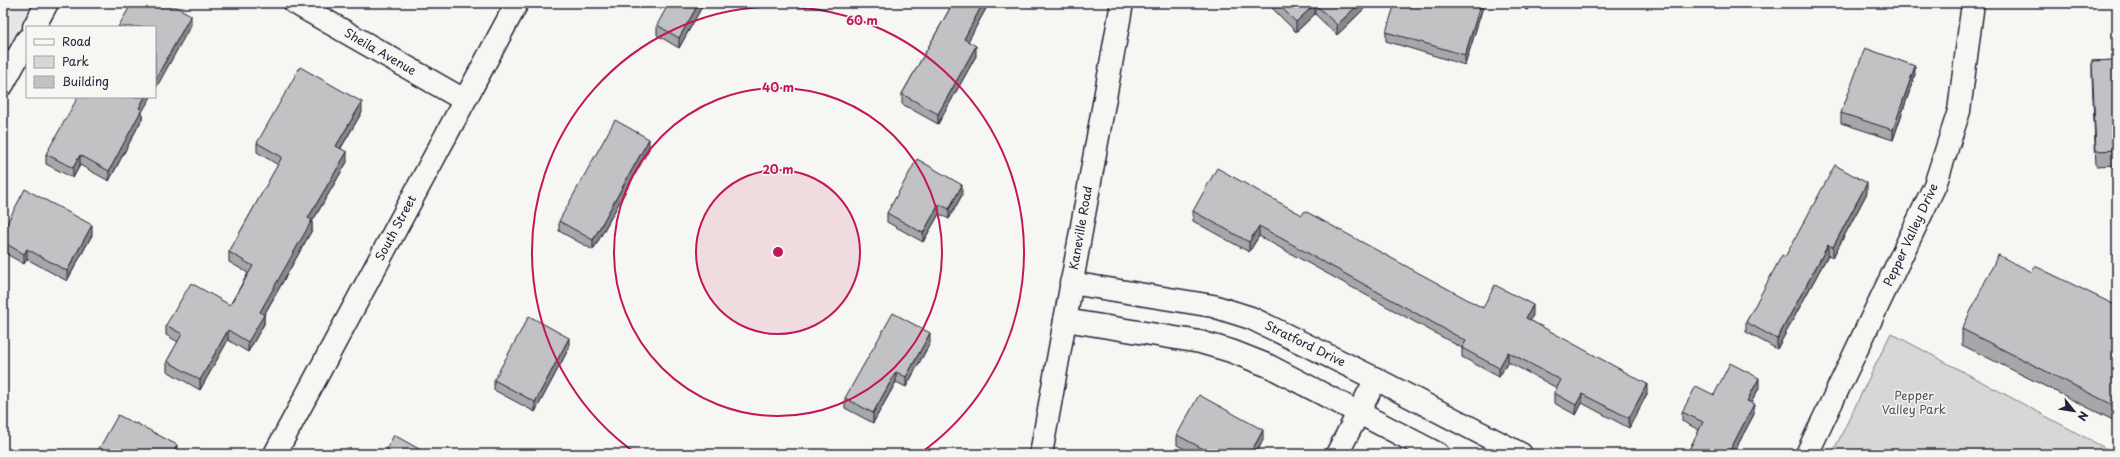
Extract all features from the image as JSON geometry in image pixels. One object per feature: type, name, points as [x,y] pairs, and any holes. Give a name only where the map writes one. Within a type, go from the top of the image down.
[{"type":"street","points":[[35,26],[47,3]]},
{"type":"street","name":"Sheila Avenue","points":[[295,3],[464,100]]},
{"type":"street","name":"South Street","points":[[275,454],[517,3]]},
{"type":"street","name":"Kaneville Road","points":[[1041,454],[1122,3]]},
{"type":"street","name":"Pepper Valley Drive","points":[[1807,454],[1935,185],[1959,111],[1973,3]]},
{"type":"street","points":[[3,84],[26,42]]},
{"type":"street","name":"Stratford Drive","points":[[1071,283],[1213,306],[1250,318],[1376,379],[1521,454]]},
{"type":"street","points":[[1065,320],[1200,342],[1231,351],[1269,366],[1438,454]]},
{"type":"street","points":[[1337,454],[1376,379]]},
{"type":"shaded area","points":[[3,3],[33,3],[3,58]]},
{"type":"green space","name":"Pepper Valley Park","points":[[1891,333],[2116,454],[1832,454]]},
{"type":"building","points":[[132,3],[169,3],[191,15],[156,78],[156,26],[119,26]]},
{"type":"building","points":[[669,3],[699,3],[679,38],[657,25]]},
{"type":"building","points":[[953,3],[983,3],[964,39],[976,46],[938,114],[902,94]]},
{"type":"building","points":[[1277,3],[1360,3],[1337,25],[1315,4],[1296,22]]},
{"type":"building","points":[[1395,3],[1481,3],[1465,55],[1386,32]]},
{"type":"building","points":[[1865,48],[1915,66],[1893,130],[1841,113]]},
{"type":"building","points":[[2117,60],[2117,150],[2096,151],[2092,61]]},
{"type":"building","points":[[300,67],[362,102],[336,146],[347,152],[308,218],[312,220],[260,312],[264,315],[248,342],[228,330],[200,380],[167,361],[182,334],[166,325],[191,283],[230,305],[253,266],[229,252],[282,157],[257,143]]},
{"type":"building","points":[[77,98],[144,98],[139,108],[142,109],[109,171],[80,155],[73,168],[46,154]]},
{"type":"building","points":[[615,120],[649,139],[593,240],[559,221]]},
{"type":"building","points":[[917,159],[962,185],[949,209],[939,204],[923,233],[887,213]]},
{"type":"building","points":[[1835,165],[1867,183],[1833,247],[1828,245],[1777,339],[1746,322],[1782,255],[1785,257]]},
{"type":"building","points":[[1217,168],[1302,215],[1305,211],[1483,308],[1495,285],[1533,305],[1526,318],[1647,384],[1629,418],[1582,394],[1576,405],[1554,393],[1561,380],[1508,352],[1499,368],[1462,348],[1466,341],[1259,226],[1249,242],[1193,211]]},
{"type":"building","points":[[25,189],[92,225],[67,271],[27,249],[24,254],[3,242],[3,231]]},
{"type":"building","points":[[1998,255],[2032,272],[2035,266],[2117,306],[2117,407],[1962,329]]},
{"type":"building","points":[[893,313],[930,333],[906,377],[896,372],[873,413],[845,398]]},
{"type":"building","points":[[529,316],[569,338],[535,402],[494,380]]},
{"type":"building","points":[[1730,363],[1759,378],[1747,401],[1754,404],[1728,454],[1687,454],[1703,422],[1682,412],[1696,386],[1714,395]]},
{"type":"building","points":[[1199,395],[1263,430],[1250,454],[1238,454],[1232,450],[1230,454],[1213,454],[1177,435]]},
{"type":"building","points":[[118,415],[177,445],[173,454],[96,454]]},
{"type":"building","points":[[394,435],[428,454],[384,454]]}]
